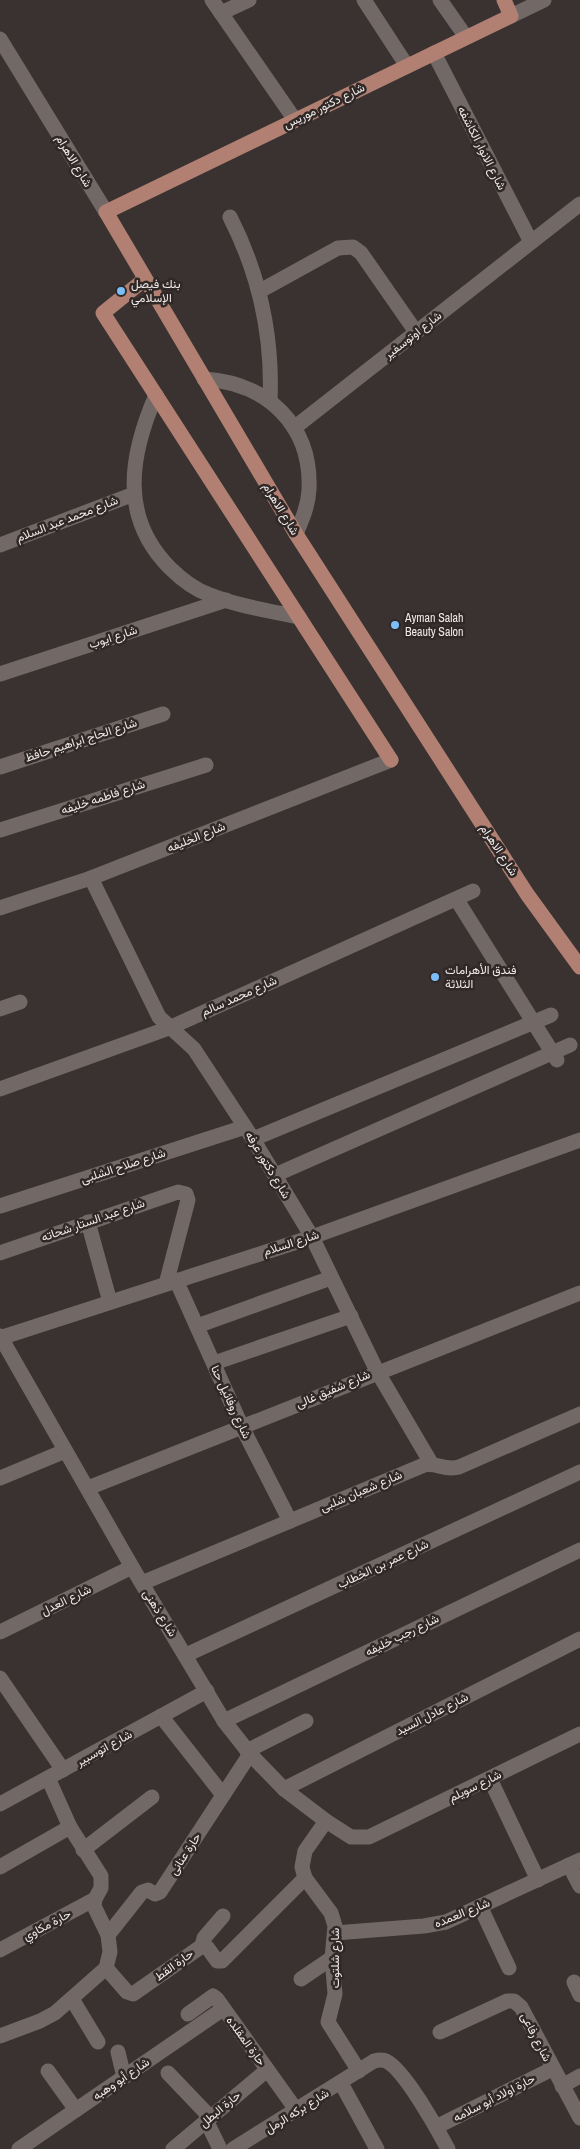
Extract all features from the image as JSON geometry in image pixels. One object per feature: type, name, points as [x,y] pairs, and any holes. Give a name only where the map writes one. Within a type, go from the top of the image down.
[{"type":"main road","points":[[504,0],[511,16]]},
{"type":"main road","name":"شارع دكتور موريس","points":[[106,212],[511,16]]},
{"type":"main road","name":"شارع الاهرام","points":[[106,212],[296,534],[527,894],[580,967]]},
{"type":"main road","points":[[146,279],[103,313],[391,760]]},
{"type":"street","points":[[212,0],[295,120]]},
{"type":"street","points":[[221,13],[249,0]]},
{"type":"street","points":[[364,0],[407,66]]},
{"type":"street","points":[[440,0],[466,37]]},
{"type":"street","name":"شارع دكتور موريس","points":[[511,16],[544,0]]},
{"type":"street","name":"شارع الاهرام","points":[[0,40],[106,212]]},
{"type":"street","name":"شارع الانوار الكاشفه","points":[[434,53],[531,242]]},
{"type":"street","name":"شارع اوتوسفير","points":[[294,428],[580,204]]},
{"type":"street","points":[[230,217],[249,257],[260,291],[268,334],[270,401]]},
{"type":"street","points":[[260,291],[338,248],[353,247],[361,253],[416,332]]},
{"type":"street","points":[[204,379],[239,384],[270,401],[294,428],[304,448],[309,470],[308,499],[305,514],[296,534]]},
{"type":"street","points":[[156,395],[142,428],[137,450],[134,494],[138,517],[148,539],[161,558],[178,575],[210,596],[299,617]]},
{"type":"street","name":"شارع محمد عبد السلام","points":[[0,545],[134,494]]},
{"type":"street","name":"شارع ايوب","points":[[0,674],[226,600]]},
{"type":"street","name":"شارع الحاج ابراهيم حافظ","points":[[0,767],[162,714]]},
{"type":"street","name":"شارع الخليفه","points":[[0,908],[91,878],[391,760]]},
{"type":"street","name":"شارع فاطمه خليفه","points":[[0,830],[206,764]]},
{"type":"street","name":"شارع دكتور عرفه","points":[[91,878],[158,1017],[194,1049],[275,1175],[312,1237],[377,1372],[431,1463]]},
{"type":"street","name":"شارع محمد سالم","points":[[0,1089],[169,1028],[457,900],[473,891]]},
{"type":"street","points":[[457,900],[555,1056]]},
{"type":"street","points":[[0,1008],[20,1002]]},
{"type":"street","name":"شارع صلاح الشلبى","points":[[0,1206],[249,1133],[535,1022],[551,1014]]},
{"type":"street","points":[[275,1175],[555,1056],[570,1045]]},
{"type":"street","name":"شارع السلام","points":[[0,1338],[312,1237],[580,1140]]},
{"type":"street","name":"شارع عبد الستار شحاته","points":[[0,1253],[178,1192],[186,1194],[188,1200],[171,1282]]},
{"type":"street","points":[[88,1222],[110,1302]]},
{"type":"street","points":[[197,1326],[331,1278]]},
{"type":"street","name":"شارع روفائيل حنا","points":[[171,1282],[197,1326],[242,1427],[290,1521]]},
{"type":"street","name":"شارع شفيق غالى","points":[[88,1488],[580,1293]]},
{"type":"street","points":[[214,1363],[351,1316]]},
{"type":"street","name":"شارع ذهنى","points":[[0,1338],[132,1567],[224,1721],[249,1753],[284,1789],[326,1821],[351,1837],[369,1837]]},
{"type":"street","points":[[431,1463],[446,1469],[459,1468],[580,1414]]},
{"type":"street","points":[[0,1478],[65,1451]]},
{"type":"street","name":"شارع شعبان شلبى","points":[[142,1583],[431,1463]]},
{"type":"street","name":"شارع عمر بن الخطاب","points":[[186,1655],[580,1472]]},
{"type":"street","name":"شارع رجب خليفه","points":[[224,1721],[580,1550]]},
{"type":"street","name":"شارع العدل","points":[[0,1632],[132,1567]]},
{"type":"street","name":"شارع عادل السيد","points":[[284,1789],[580,1639]]},
{"type":"street","points":[[0,1678],[63,1770]]},
{"type":"street","name":"شارع اتوسبير","points":[[0,1804],[207,1691]]},
{"type":"street","points":[[161,1716],[223,1795]]},
{"type":"street","points":[[249,1753],[306,1721]]},
{"type":"street","name":"شارع سويلم","points":[[369,1837],[580,1734]]},
{"type":"street","name":"حارة عنانى","points":[[108,1934],[142,1892],[148,1890],[155,1894],[160,1892],[249,1753]]},
{"type":"street","points":[[0,2036],[40,2021],[72,2000],[106,1968],[110,1952],[108,1934],[96,1911],[94,1900],[102,1883],[101,1876],[70,1827],[48,1778]]},
{"type":"street","points":[[490,1779],[538,1880]]},
{"type":"street","points":[[83,1850],[152,1797]]},
{"type":"street","points":[[305,1878],[302,1867],[305,1851],[326,1821]]},
{"type":"street","points":[[0,1867],[70,1827]]},
{"type":"street","points":[[575,1863],[580,1886]]},
{"type":"street","name":"شارع العمده","points":[[335,1933],[435,1925],[575,1863]]},
{"type":"street","name":"شارع شلتوت","points":[[305,1878],[331,1913],[334,1920],[335,1933],[332,1958],[335,1994],[328,2022],[359,2072]]},
{"type":"street","name":"حارة القط","points":[[106,1968],[127,1992],[133,1994],[202,1946],[207,1947],[218,1960],[222,1961],[305,1878]]},
{"type":"street","name":"حارة مكاوي","points":[[0,1950],[94,1900]]},
{"type":"street","points":[[480,1906],[509,1968]]},
{"type":"street","points":[[202,1946],[204,1938],[223,1916]]},
{"type":"street","points":[[301,1979],[332,1958]]},
{"type":"street","name":"حارة المقلده","points":[[188,2014],[213,1996],[217,1999],[297,2111]]},
{"type":"street","points":[[72,2000],[98,2042]]},
{"type":"street","name":"شارع رفاعى","points":[[440,2032],[507,2001],[514,2000],[521,2008],[552,2069],[580,2118]]},
{"type":"street","name":"شارع أبو وهبه","points":[[19,2149],[223,2008]]},
{"type":"street","points":[[118,2052],[124,2077]]},
{"type":"street","name":"شارع بركه الرمل","points":[[234,2149],[374,2061],[386,2061],[402,2078],[436,2127]]},
{"type":"street","name":"حارة اولاد أبو سلامه","points":[[436,2127],[552,2069]]},
{"type":"street","name":"حارة البطل","points":[[173,2149],[267,2070]]},
{"type":"street","points":[[48,2071],[76,2110]]},
{"type":"street","points":[[168,2072],[208,2118],[220,2149]]},
{"type":"street","points":[[562,2086],[580,2076]]},
{"type":"street","points":[[341,2083],[377,2149]]},
{"type":"street","points":[[436,2127],[448,2149]]},
{"type":"place","name":"بنك فيصل الإسلامي","points":[[121,291]]},
{"type":"place","name":"Ayman Salah Beauty Salon","points":[[395,625]]},
{"type":"place","name":"فندق الأهرامات الثلاثة","points":[[435,977]]}]
